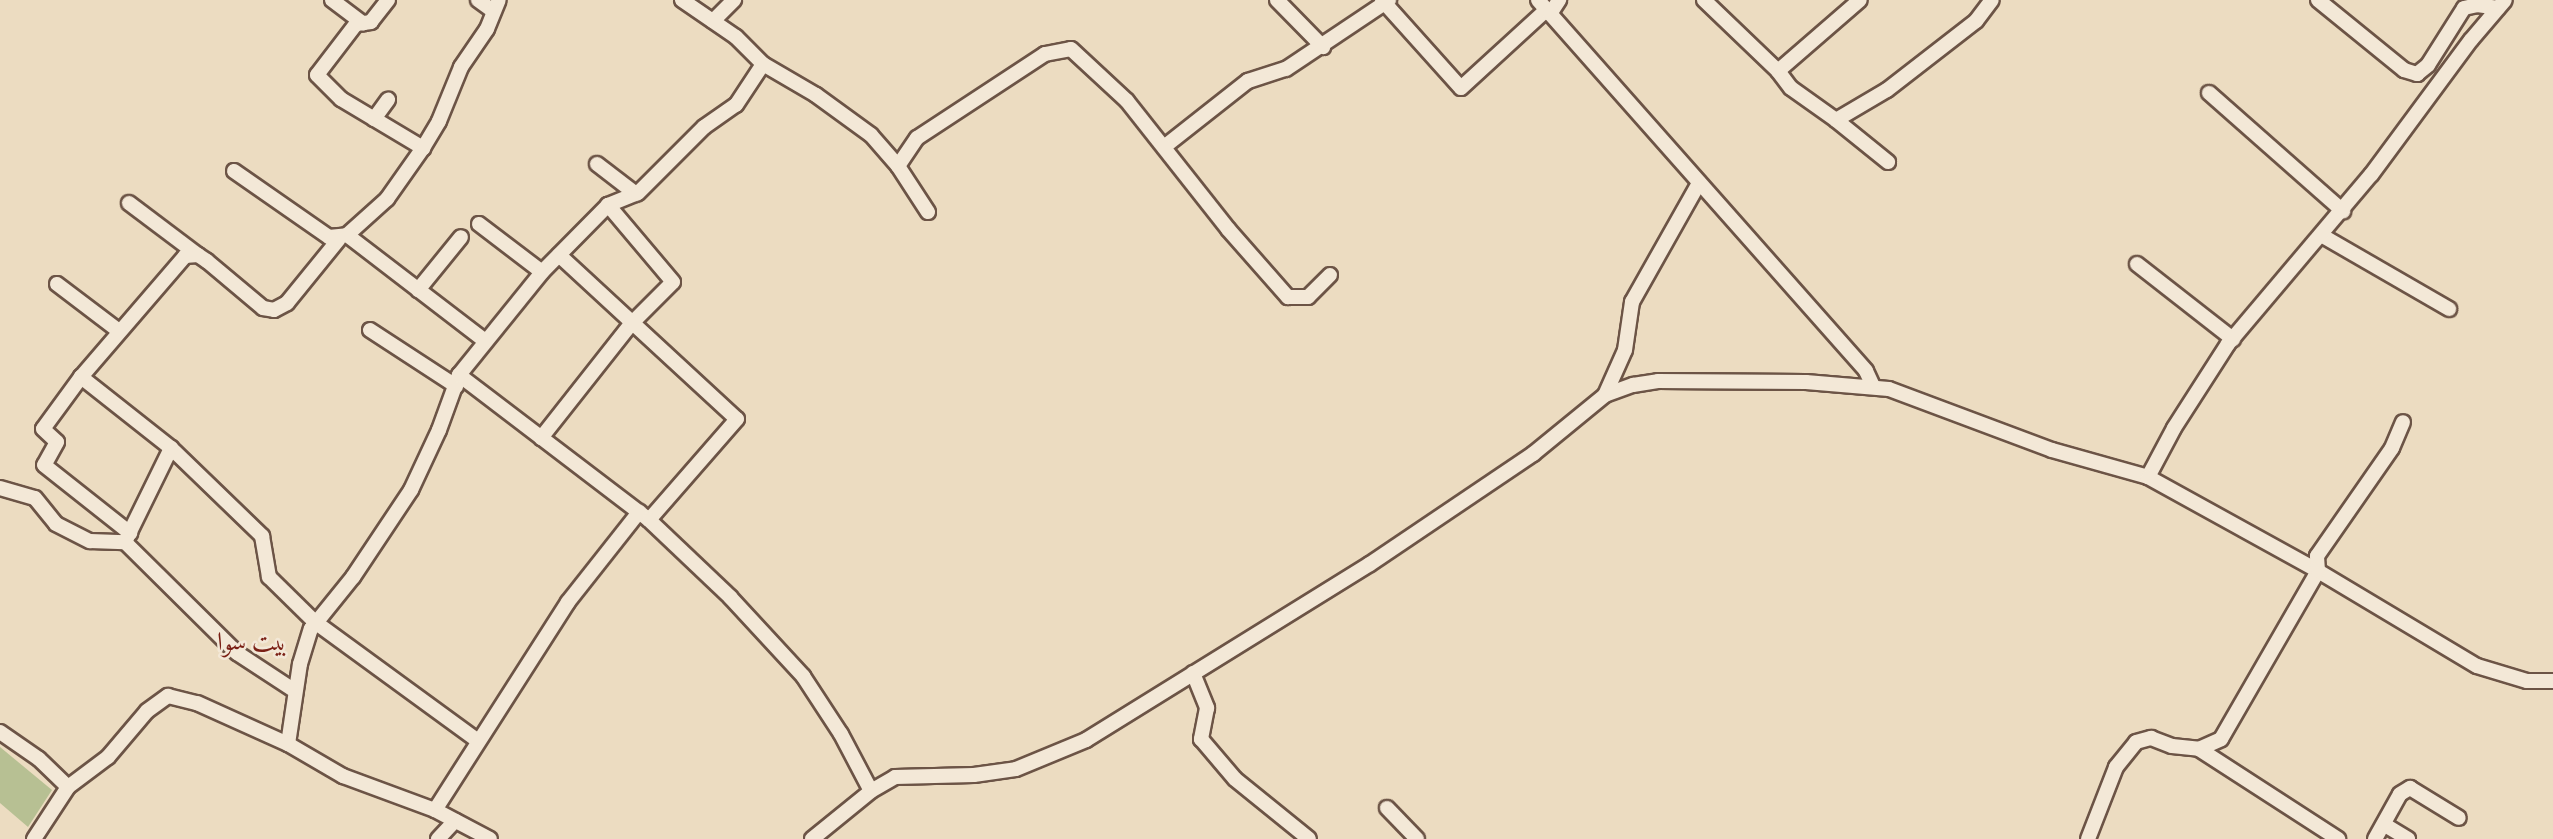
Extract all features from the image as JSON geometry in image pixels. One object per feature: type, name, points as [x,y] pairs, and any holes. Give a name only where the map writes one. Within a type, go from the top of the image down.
[{"type":"street","points":[[332,0],[363,23]]},
{"type":"street","points":[[388,0],[371,22],[356,24],[317,75],[341,99],[423,148]]},
{"type":"street","points":[[129,203],[263,308],[274,310],[286,303],[343,237],[387,199],[423,148],[439,122],[460,67],[488,30],[496,5],[478,0]]},
{"type":"street","points":[[682,0],[713,21],[763,64],[816,95],[871,135],[898,166],[928,212]]},
{"type":"street","points":[[713,21],[734,0]]},
{"type":"street","points":[[1277,0],[1323,47]]},
{"type":"street","points":[[1164,147],[1248,81],[1286,69],[1323,47],[1385,1],[1461,88],[1545,8],[1559,0]]},
{"type":"street","points":[[1704,0],[1778,71],[1791,88],[1836,120],[1888,162]]},
{"type":"street","points":[[1778,71],[1860,0]]},
{"type":"street","points":[[1836,120],[1887,90],[1976,21],[1992,0]]},
{"type":"street","points":[[2319,0],[2404,70],[2417,74],[2428,65],[2464,8],[2501,4]]},
{"type":"street","points":[[2148,477],[2174,428],[2233,339],[2343,211],[2501,4]]},
{"type":"street","points":[[1545,8],[1866,371],[1874,386]]},
{"type":"street","points":[[898,166],[917,138],[1045,54],[1071,49],[1127,101],[1228,229],[1288,297],[1308,297],[1330,275]]},
{"type":"street","points":[[288,744],[303,653],[315,622],[353,578],[411,490],[457,381],[484,341],[542,272],[608,205],[636,194],[704,128],[736,105],[763,64]]},
{"type":"street","points":[[2209,93],[2343,211]]},
{"type":"street","points":[[374,119],[388,100]]},
{"type":"street","points":[[597,164],[636,194]]},
{"type":"street","points":[[234,171],[329,237],[343,237],[418,290],[484,341]]},
{"type":"street","points":[[1605,395],[1625,350],[1632,302],[1699,183]]},
{"type":"street","points":[[541,438],[631,324],[673,282],[608,205]]},
{"type":"street","points":[[479,224],[542,272]]},
{"type":"street","points":[[2321,235],[2449,309]]},
{"type":"street","points":[[418,290],[461,237]]},
{"type":"street","points":[[198,255],[178,261],[81,377],[43,429],[57,442],[44,465],[128,538],[237,653],[296,691]]},
{"type":"street","points":[[435,810],[477,740],[568,602],[644,516],[737,419],[631,324],[559,255]]},
{"type":"street","points":[[2137,264],[2233,339]]},
{"type":"street","points":[[57,284],[119,331]]},
{"type":"street","points":[[370,330],[457,381],[541,438],[644,516],[791,662],[841,734],[870,791]]},
{"type":"street","points":[[81,377],[171,448],[262,536],[269,577],[315,622],[477,740]]},
{"type":"street","points":[[812,839],[870,791],[904,776],[974,775],[1016,769],[1086,740],[1389,551],[1533,454],[1605,395],[1634,385],[1688,380],[1874,386],[2052,450],[2148,477],[2318,571],[2477,666],[2527,681],[2553,681]]},
{"type":"street","points":[[2199,749],[2221,739],[2318,571],[2317,556],[2392,447],[2403,422]]},
{"type":"street","points":[[128,538],[171,448]]},
{"type":"street","points":[[0,488],[35,498],[56,524],[90,541],[128,538]]},
{"type":"street","points":[[1193,673],[1207,708],[1201,739],[1235,778],[1309,839]]},
{"type":"street","points":[[34,839],[68,787],[108,757],[147,711],[168,696],[197,703],[288,744],[343,776],[435,810],[490,839]]},
{"type":"street","points":[[0,732],[39,759],[68,787]]},
{"type":"street","points":[[2088,839],[2116,767],[2136,742],[2151,738],[2172,746],[2199,749],[2338,839]]},
{"type":"street","points":[[2375,839],[2385,825],[2400,794],[2409,788],[2459,818]]},
{"type":"street","points":[[1387,808],[1417,839]]},
{"type":"street","points":[[438,839],[455,821]]},
{"type":"street","points":[[448,839],[455,821]]},
{"type":"street","points":[[2385,825],[2408,839]]},
{"type":"green space","points":[[0,747],[52,790],[28,827],[0,803]]},
{"type":"district","name":"بيت سوا","points":[[252,643]]}]
